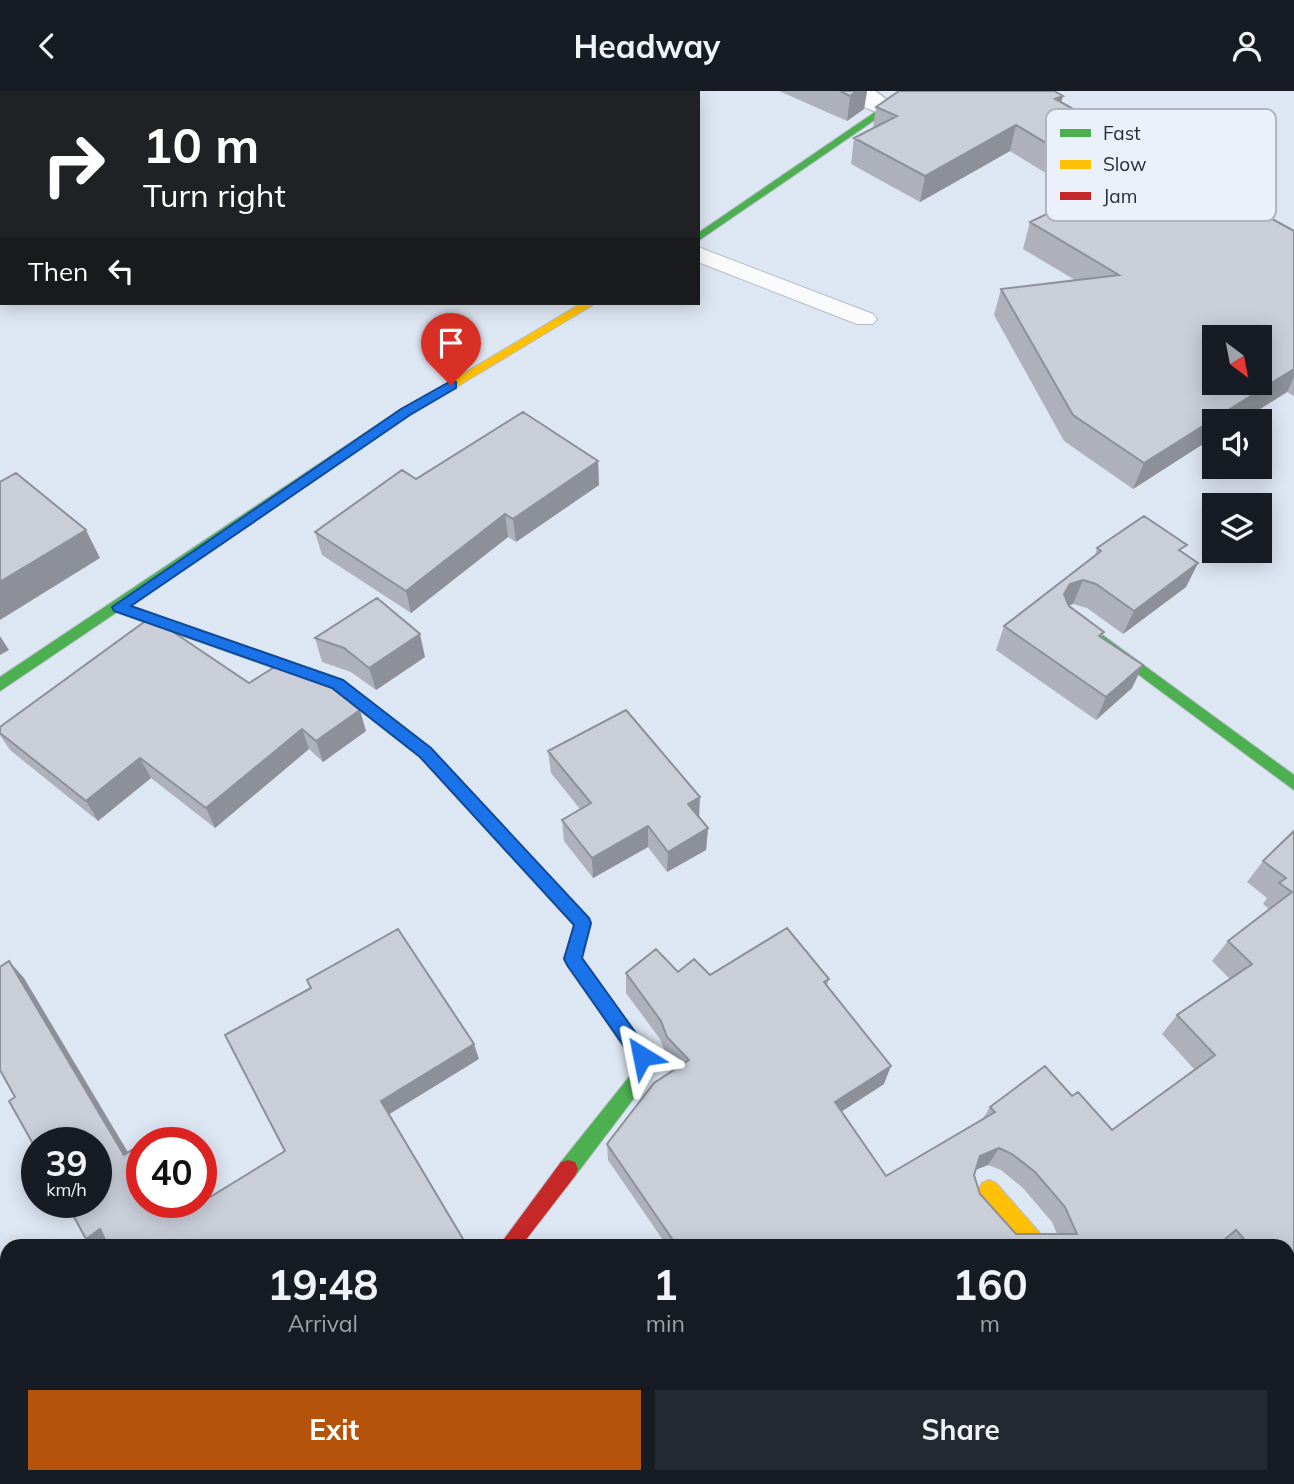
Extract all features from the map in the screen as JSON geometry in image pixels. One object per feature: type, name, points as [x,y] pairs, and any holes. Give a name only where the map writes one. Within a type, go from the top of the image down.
[{"type":"main road","points":[[700,237],[912,91]]},
{"type":"main road","points":[[0,685],[405,412],[587,305]]},
{"type":"main road","points":[[119,607],[337,684],[425,753],[583,923],[573,959],[642,1056],[647,1069],[617,1104],[514,1239]]},
{"type":"main road","points":[[1085,627],[1294,784]]},
{"type":"main road","points":[[989,1190],[1032,1239]]},
{"type":"street","points":[[858,91],[886,108]]},
{"type":"lane","points":[[700,237],[865,319]]},
{"type":"building","points":[[840,91],[857,91],[850,96]]},
{"type":"building","points":[[899,91],[1054,91],[1063,96],[1055,99],[1073,109],[1046,109],[1046,143],[1016,125],[925,176],[854,138],[897,116],[876,107]]},
{"type":"building","points":[[1046,214],[1046,221],[1276,221],[1294,231],[1294,369],[1272,383],[1272,325],[1202,325],[1202,395],[1253,395],[1230,409],[1202,409],[1202,427],[1144,463],[1073,415],[1001,289],[1119,275],[1030,222]]},
{"type":"building","points":[[523,412],[598,461],[513,519],[505,514],[406,591],[315,532],[402,470],[416,479]]},
{"type":"building","points":[[16,473],[86,530],[0,582],[0,482]]},
{"type":"building","points":[[1144,516],[1187,545],[1179,550],[1198,563],[1134,611],[1096,584],[1083,580],[1070,584],[1064,594],[1069,606],[1104,632],[1099,636],[1143,665],[1106,697],[1004,626],[1101,551],[1097,548]]},
{"type":"building","points":[[377,598],[420,634],[369,668],[344,648],[315,638]]},
{"type":"building","points":[[151,617],[249,683],[281,663],[316,675],[360,710],[316,741],[302,729],[206,808],[140,758],[86,801],[0,733],[0,727]]},
{"type":"building","points":[[626,710],[700,797],[688,804],[708,828],[668,852],[648,826],[592,858],[562,820],[591,803],[548,751]]},
{"type":"building","points":[[1294,831],[1294,1239],[1244,1239],[1236,1230],[1225,1239],[672,1239],[607,1144],[654,1083],[689,1060],[667,1037],[661,1021],[626,973],[656,949],[678,972],[694,959],[710,975],[787,928],[829,979],[824,982],[891,1066],[835,1102],[886,1176],[995,1112],[990,1107],[1045,1066],[1072,1096],[1078,1092],[1112,1130],[1215,1055],[1177,1015],[1252,964],[1228,941],[1292,892],[1279,883],[1286,878],[1263,861]],"holes":[[[999,1148],[1012,1154],[1035,1172],[1065,1207],[1077,1234],[1016,1234],[980,1194],[974,1175],[980,1156]]]},
{"type":"building","points":[[398,929],[474,1044],[381,1101],[463,1239],[105,1239],[100,1229],[86,1239],[75,1218],[112,1218],[112,1135],[124,1155],[126,1154],[126,1218],[217,1218],[217,1193],[285,1151],[225,1035],[311,988],[307,980]]},
{"type":"building","points":[[9,961],[107,1127],[24,1127],[9,1101],[15,1097],[0,1070],[0,967]]},
{"type":"traffic: fast","points":[[700,237],[912,91]]},
{"type":"traffic: fast","points":[[0,685],[405,412],[444,389]]},
{"type":"traffic: fast","points":[[1101,639],[1294,784]]},
{"type":"traffic: fast","points":[[338,685],[425,753],[583,923],[573,959],[642,1056],[647,1069],[568,1169]]},
{"type":"traffic: slow","points":[[444,389],[587,305]]},
{"type":"traffic: slow","points":[[989,1190],[1032,1239]]},
{"type":"traffic: jam","points":[[119,607],[338,685]]},
{"type":"traffic: jam","points":[[514,1239],[568,1169]]},
{"type":"route","points":[[451,385],[405,412],[119,607],[337,684],[425,753],[583,923],[573,959],[642,1056]]}]
